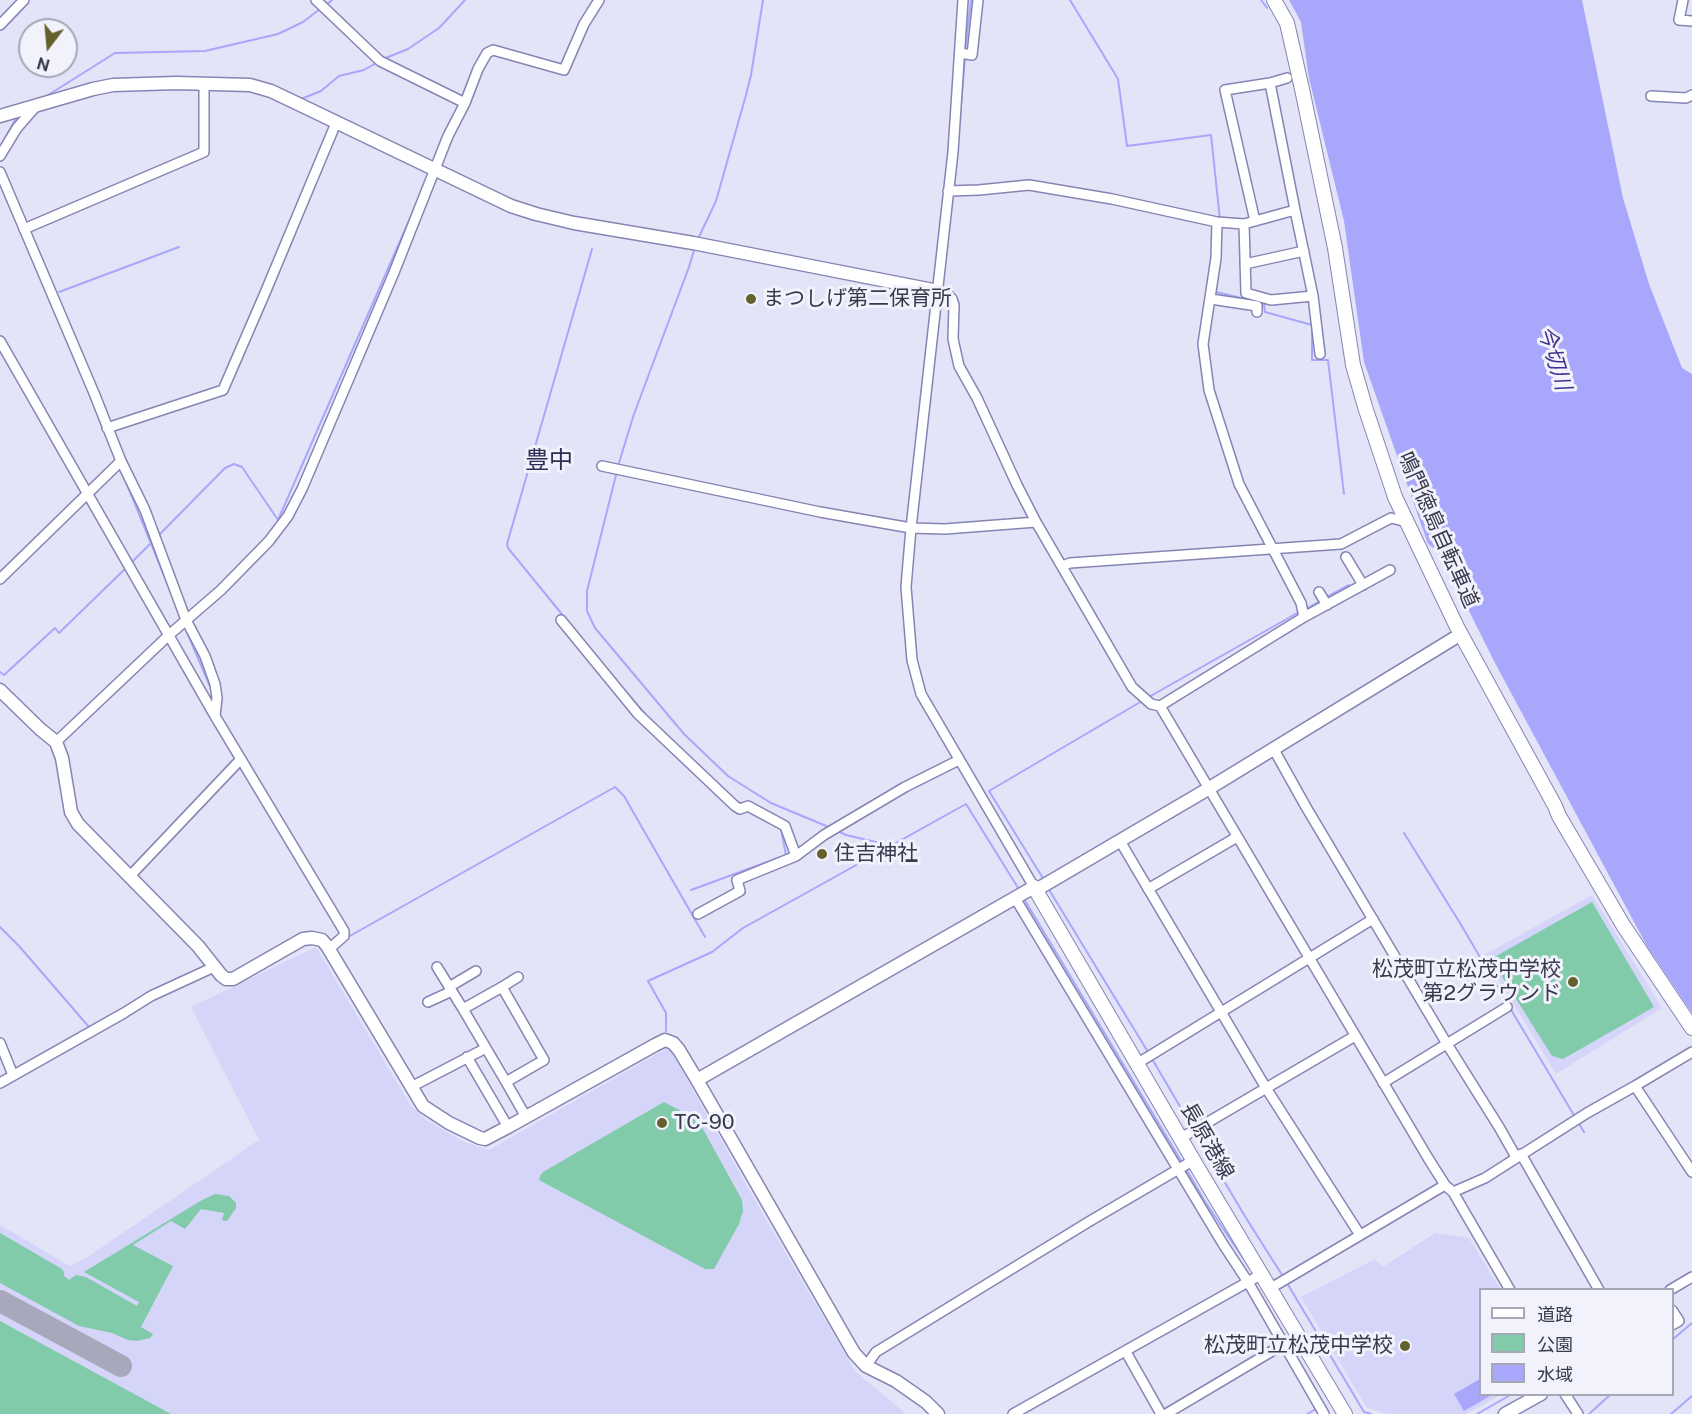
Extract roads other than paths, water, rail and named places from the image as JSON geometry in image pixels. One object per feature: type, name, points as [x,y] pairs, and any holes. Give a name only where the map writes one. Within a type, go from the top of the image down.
[{"type":"main road","name":"鳴門徳島自転車道","points":[[1274,0],[1287,23],[1302,89],[1335,248],[1353,365],[1395,497],[1461,634],[1559,816],[1648,963],[1692,1028]]},
{"type":"main road","name":"長原港線","points":[[1035,889],[1345,1414]]},
{"type":"street","points":[[0,25],[24,0]]},
{"type":"street","points":[[56,742],[169,634],[221,590],[269,541],[288,516],[302,489],[448,136],[487,53],[493,50],[564,70],[584,24],[599,0]]},
{"type":"street","points":[[963,0],[953,152],[906,587],[912,660],[921,694],[1035,889]]},
{"type":"street","points":[[960,53],[972,55],[978,0]]},
{"type":"street","points":[[1683,0],[1679,20],[1692,21]]},
{"type":"street","points":[[319,3],[384,63],[465,104]]},
{"type":"street","points":[[1214,92],[1287,78]]},
{"type":"street","points":[[1270,82],[1313,296],[1320,354]]},
{"type":"street","points":[[24,229],[204,152],[204,83]]},
{"type":"street","points":[[0,116],[113,85],[204,83],[250,85],[271,92],[511,206],[564,221],[693,243],[947,293],[954,305],[953,339],[959,366],[977,398],[1017,485],[1132,687],[1151,704],[1160,706],[1304,617],[1390,570]]},
{"type":"street","points":[[1226,90],[1255,221]]},
{"type":"street","points":[[1651,96],[1686,98],[1692,95]]},
{"type":"street","points":[[0,156],[17,128],[37,105]]},
{"type":"street","points":[[107,428],[223,390],[336,123]]},
{"type":"street","points":[[0,172],[121,461],[145,510],[186,620],[205,656],[215,684],[217,698],[215,716]]},
{"type":"street","points":[[948,191],[1029,185],[1112,199],[1217,222],[1244,224],[1295,210]]},
{"type":"street","points":[[1217,222],[1216,258],[1203,344],[1209,390],[1239,484],[1301,603],[1304,617]]},
{"type":"street","points":[[1244,224],[1246,293],[1271,300],[1313,296]]},
{"type":"street","points":[[1245,264],[1304,251]]},
{"type":"street","points":[[1211,299],[1257,306],[1257,312]]},
{"type":"street","points":[[0,341],[215,716],[344,931],[344,936],[329,949]]},
{"type":"street","points":[[0,579],[121,461]]},
{"type":"street","points":[[602,466],[820,512],[911,528],[945,529],[1036,522]]},
{"type":"street","points":[[1062,566],[1070,563],[1341,544],[1391,518],[1407,522]]},
{"type":"street","points":[[1346,557],[1363,585]]},
{"type":"street","points":[[1318,592],[1327,604]]},
{"type":"street","points":[[561,620],[638,714],[735,806],[740,809],[748,806],[785,826],[796,856]]},
{"type":"street","points":[[697,1080],[1015,898],[1120,841],[1461,634]]},
{"type":"street","points":[[0,690],[56,742],[62,758],[71,812],[78,824],[198,946],[226,980],[233,979],[303,939],[322,940],[423,1106],[449,1123],[485,1139],[665,1040],[673,1043],[697,1080],[854,1353],[866,1366],[896,1381],[926,1402],[938,1414]]},
{"type":"street","points":[[1160,706],[1444,1185],[1453,1192],[1509,1288]]},
{"type":"street","points":[[1273,748],[1305,807],[1447,1044],[1598,1288]]},
{"type":"street","points":[[130,876],[241,759]]},
{"type":"street","points":[[698,914],[740,891],[737,880],[796,856],[824,835],[905,787],[958,760]]},
{"type":"street","points":[[1148,889],[1237,837]]},
{"type":"street","points":[[1120,841],[1266,1088],[1360,1235]]},
{"type":"street","points":[[1015,898],[1248,1282],[1324,1414]]},
{"type":"street","points":[[1138,1063],[1373,919]]},
{"type":"street","points":[[0,1083],[151,996],[214,967]]},
{"type":"street","points":[[437,967],[526,1118]]},
{"type":"street","points":[[428,1002],[476,971]]},
{"type":"street","points":[[463,1009],[518,977]]},
{"type":"street","points":[[502,987],[544,1060],[506,1082]]},
{"type":"street","points":[[1383,1083],[1507,1007]]},
{"type":"street","points":[[1181,1138],[1355,1036]]},
{"type":"street","points":[[0,1043],[13,1075]]},
{"type":"street","points":[[411,1087],[486,1048]]},
{"type":"street","points":[[1453,1192],[1485,1178],[1587,1113],[1692,1052]]},
{"type":"street","points":[[467,1057],[508,1127]]},
{"type":"street","points":[[1635,1086],[1692,1172]]},
{"type":"street","points":[[866,1366],[876,1352],[1081,1226],[1194,1160]]},
{"type":"street","points":[[1271,1288],[1444,1185]]},
{"type":"street","points":[[1013,1414],[1262,1274]]},
{"type":"street","points":[[1673,1288],[1692,1277]]},
{"type":"street","points":[[1126,1352],[1163,1414],[1284,1344]]},
{"type":"street","points":[[1505,1414],[1526,1409],[1540,1396]]},
{"type":"street","points":[[1566,1396],[1578,1414]]},
{"type":"water","name":"今切川","points":[[1289,0],[1582,0],[1623,198],[1649,284],[1682,368],[1692,374],[1692,1013],[1647,946],[1495,663],[1440,553],[1428,544],[1364,362],[1344,221],[1309,78],[1301,22]]},
{"type":"water","points":[[1479,1380],[1479,1396],[1490,1396],[1464,1411],[1454,1394]]},
{"type":"waterway","points":[[325,6],[332,0]]},
{"type":"waterway","points":[[383,59],[408,49],[439,28],[465,0]]},
{"type":"waterway","points":[[698,239],[716,201],[746,95],[763,0]]},
{"type":"waterway","points":[[965,51],[971,0]]},
{"type":"waterway","points":[[1070,0],[1118,79],[1127,146],[1211,135],[1220,220]]},
{"type":"waterway","points":[[1261,0],[1267,8]]},
{"type":"waterway","points":[[45,97],[115,53],[205,51],[278,34],[303,22],[320,9]]},
{"type":"waterway","points":[[960,118],[965,56]]},
{"type":"waterway","points":[[301,99],[321,91],[339,76],[364,70],[378,62]]},
{"type":"waterway","points":[[1,145],[15,120],[21,115]]},
{"type":"waterway","points":[[158,536],[225,468],[234,464],[242,467],[278,520],[422,191]]},
{"type":"waterway","points":[[59,292],[179,247]]},
{"type":"waterway","points":[[618,466],[634,414],[695,247]]},
{"type":"waterway","points":[[565,618],[507,544],[592,249]]},
{"type":"waterway","points":[[1217,279],[1216,292],[1254,301]]},
{"type":"waterway","points":[[1260,302],[1264,304],[1265,312],[1312,325],[1312,360],[1328,360],[1344,494]]},
{"type":"waterway","points":[[617,471],[587,591],[587,611],[595,628],[684,734],[728,776],[771,803],[831,828]]},
{"type":"waterway","points":[[124,477],[174,600]]},
{"type":"waterway","points":[[131,563],[154,540]]},
{"type":"waterway","points":[[0,672],[4,675],[55,628],[59,633],[127,567]]},
{"type":"waterway","points":[[1325,598],[1349,585]]},
{"type":"waterway","points":[[1304,610],[1320,601]]},
{"type":"waterway","points":[[1147,698],[1299,612]]},
{"type":"waterway","points":[[186,630],[212,691]]},
{"type":"waterway","points":[[620,685],[654,724]]},
{"type":"waterway","points":[[1044,880],[989,791],[1142,701]]},
{"type":"waterway","points":[[348,937],[615,787],[624,796],[705,937]]},
{"type":"waterway","points":[[666,1031],[666,1013],[648,981],[712,952],[743,928],[966,804],[1020,891]]},
{"type":"waterway","points":[[691,890],[786,855],[781,829],[745,810]]},
{"type":"waterway","points":[[836,830],[846,835],[893,846]]},
{"type":"waterway","points":[[1404,833],[1507,1003]]},
{"type":"waterway","points":[[1048,888],[1148,1052]]},
{"type":"waterway","points":[[1024,899],[1183,1164]]},
{"type":"waterway","points":[[0,927],[89,1027],[46,1052]]},
{"type":"waterway","points":[[1510,1008],[1575,1117]]},
{"type":"waterway","points":[[1151,1057],[1192,1127]]},
{"type":"waterway","points":[[1578,1122],[1584,1132]]},
{"type":"waterway","points":[[1195,1132],[1284,1278]]},
{"type":"waterway","points":[[1186,1169],[1253,1273]]},
{"type":"waterway","points":[[1683,1288],[1692,1282]]},
{"type":"waterway","points":[[1287,1283],[1364,1412],[1371,1414]]},
{"type":"waterway","points":[[1674,1338],[1692,1323]]},
{"type":"waterway","points":[[1477,1414],[1508,1396]]},
{"type":"waterway","points":[[1572,1396],[1583,1414]]},
{"type":"waterway","points":[[1589,1414],[1609,1396]]},
{"type":"waterway","points":[[1671,1414],[1692,1396]]},
{"type":"waterway","points":[[1330,1401],[1337,1414]]},
{"type":"waterway","points":[[1307,1414],[1316,1409]]},
{"type":"place","name":"まつしげ第二保育所","points":[[751,299]]},
{"type":"place","name":"住吉神社","points":[[822,854]]},
{"type":"place","name":"松茂町立松茂中学校 第2グラウンド","points":[[1573,982]]},
{"type":"place","name":"TC-90","points":[[662,1123]]},
{"type":"place","name":"松茂町立松茂中学校","points":[[1405,1346]]},
{"type":"district","name":"豊中","points":[[549,461]]}]
